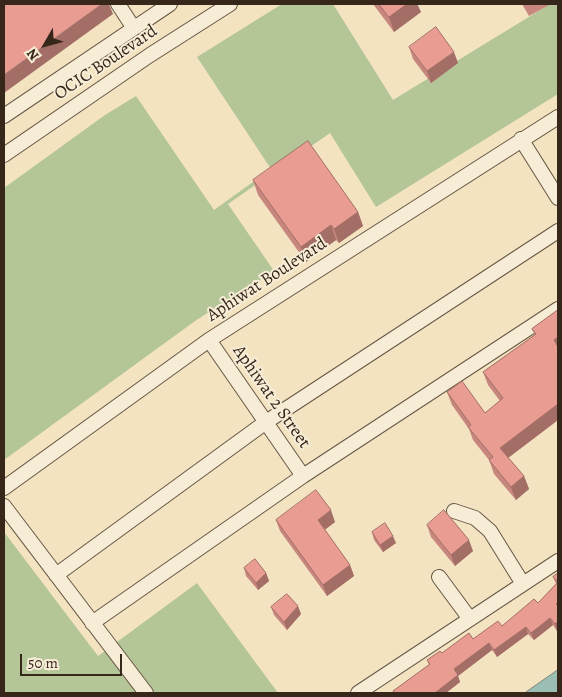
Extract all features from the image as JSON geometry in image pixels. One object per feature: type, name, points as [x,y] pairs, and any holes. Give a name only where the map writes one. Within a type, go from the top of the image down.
[{"type":"street","points":[[118,4],[133,27]]},
{"type":"street","name":"OCIC Boulevard","points":[[4,116],[133,27],[170,4]]},
{"type":"street","name":"OCIC Boulevard","points":[[4,155],[150,55],[230,4]]},
{"type":"street","name":"Aphiwat Boulevard","points":[[4,488],[209,340],[558,116]]},
{"type":"street","points":[[521,139],[558,198]]},
{"type":"street","points":[[56,575],[266,422],[558,231]]},
{"type":"street","points":[[92,623],[303,476],[558,309]]},
{"type":"street","name":"Aphiwat 2 Street","points":[[209,340],[303,476]]},
{"type":"street","points":[[4,506],[146,693]]},
{"type":"street","points":[[454,510],[475,518],[490,531],[523,584]]},
{"type":"street","points":[[358,693],[558,561]]},
{"type":"street","points":[[439,577],[470,619]]},
{"type":"green space","points":[[282,4],[333,4],[393,100],[550,4],[558,4],[558,94],[376,207],[330,133],[228,204],[274,271],[195,321],[4,460],[4,188],[105,115],[136,96],[214,210],[271,169],[197,57]]},
{"type":"green space","points":[[4,532],[98,656],[197,583],[278,693],[4,693]]},
{"type":"water","points":[[558,670],[558,693],[525,693]]},
{"type":"building","points":[[4,4],[102,4],[4,75]]},
{"type":"building","points":[[379,4],[407,4],[389,17]]},
{"type":"building","points":[[436,27],[454,52],[427,71],[409,47]]},
{"type":"building","points":[[308,141],[358,212],[334,229],[331,225],[301,247],[253,180]]},
{"type":"building","points":[[558,310],[558,337],[554,340],[558,347],[558,404],[500,448],[524,476],[511,487],[489,460],[493,457],[468,427],[471,425],[447,392],[462,381],[485,413],[503,398],[483,372],[536,334],[532,329]]},
{"type":"building","points":[[316,490],[331,510],[318,520],[350,565],[323,585],[276,520]]},
{"type":"building","points":[[444,510],[469,540],[451,555],[427,525]]},
{"type":"building","points":[[385,523],[393,536],[380,545],[372,532]]},
{"type":"building","points":[[255,559],[266,573],[256,583],[244,568]]},
{"type":"building","points":[[558,573],[558,582],[553,577]]},
{"type":"building","points":[[558,582],[558,602],[556,604],[558,606],[558,621],[555,624],[550,618],[531,633],[526,627],[494,650],[489,643],[454,669],[458,675],[435,693],[394,693],[393,691],[430,664],[427,660],[440,651],[442,653],[469,633],[473,639],[498,621],[502,626],[534,599],[538,603]]},
{"type":"building","points":[[287,594],[298,606],[284,622],[271,607]]}]
